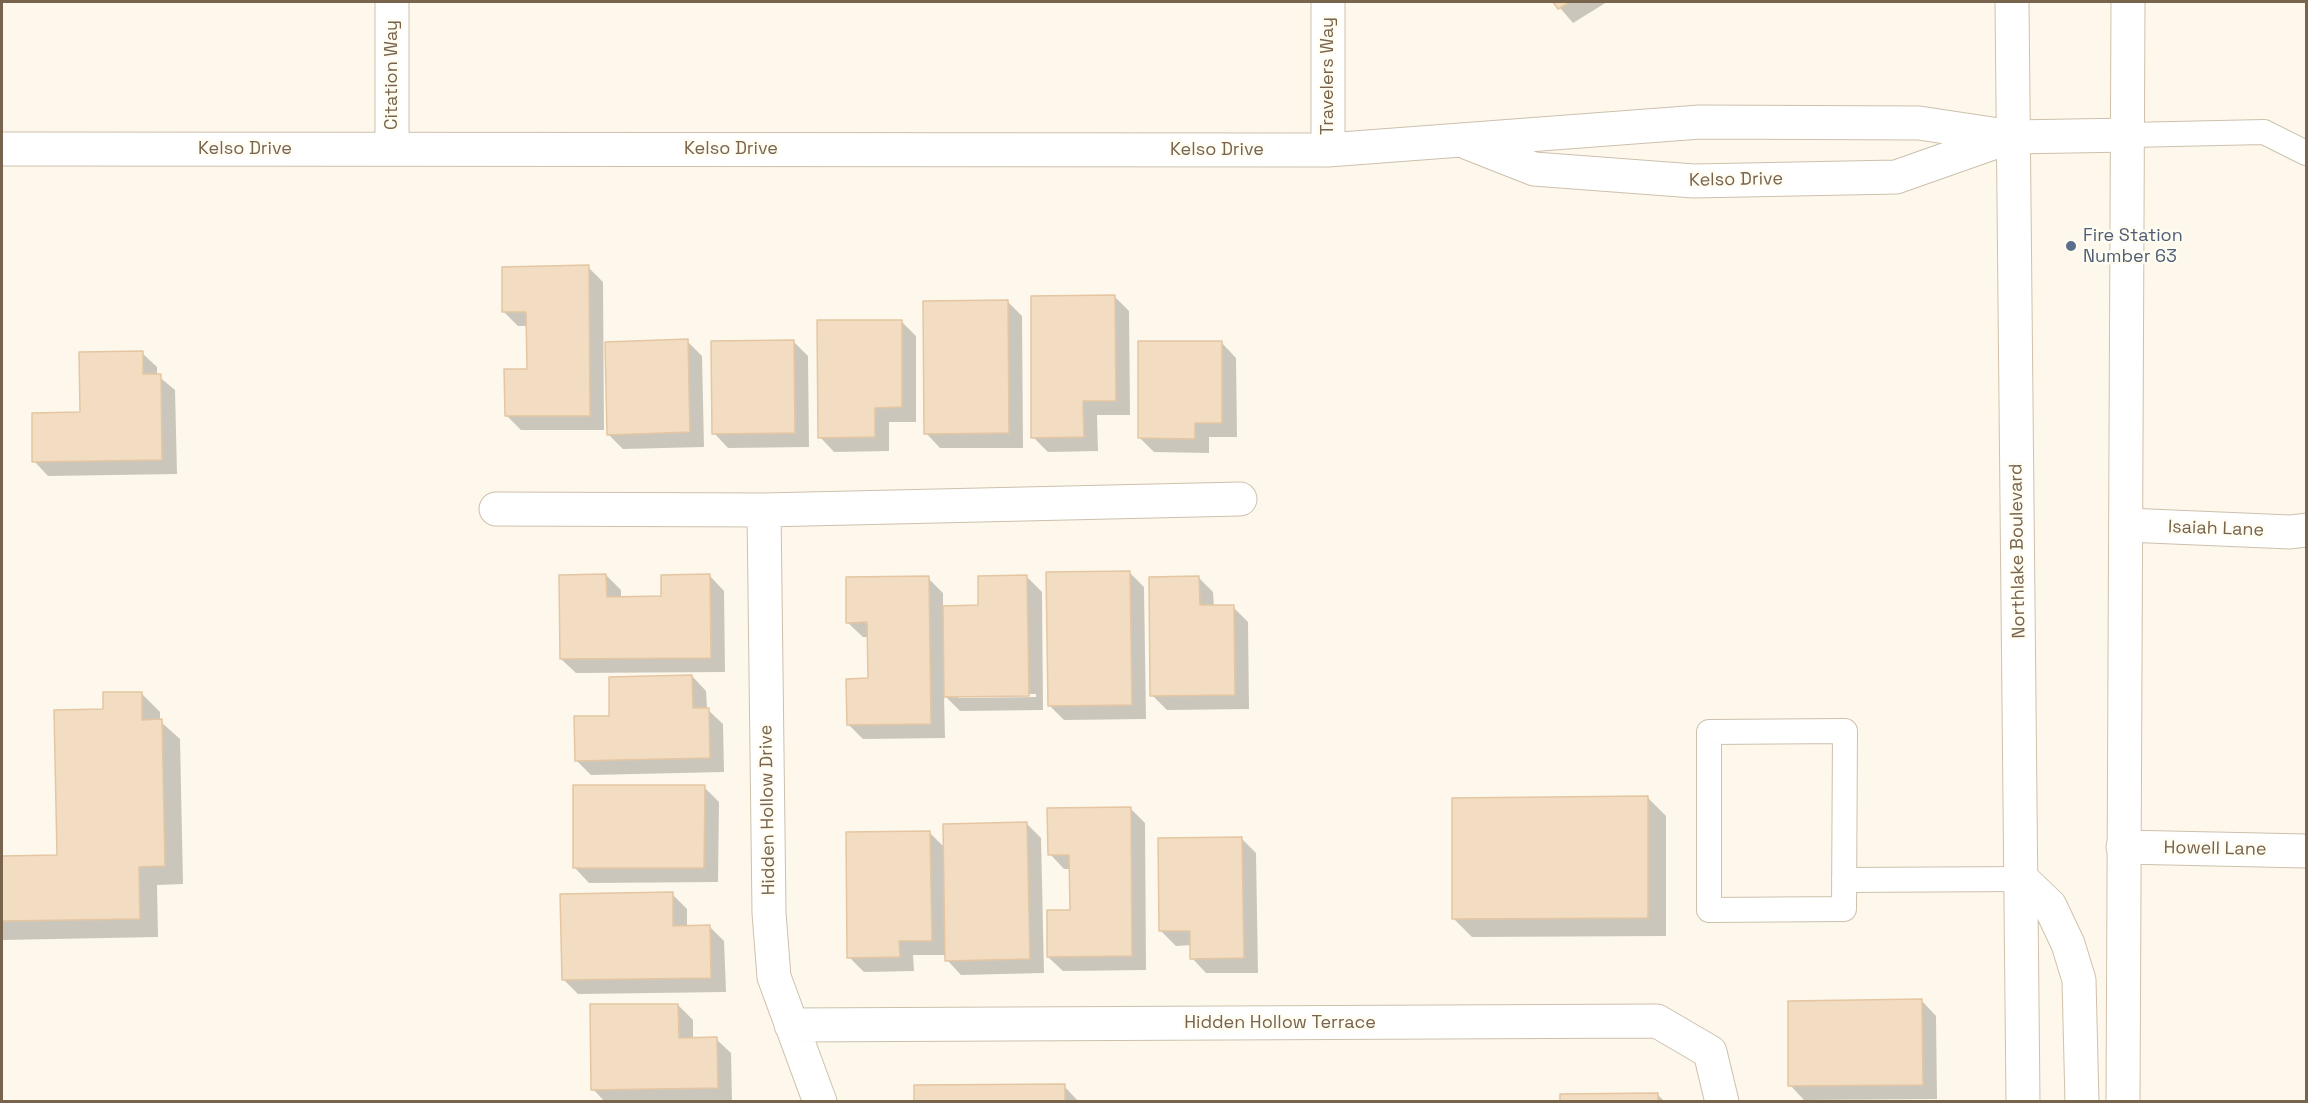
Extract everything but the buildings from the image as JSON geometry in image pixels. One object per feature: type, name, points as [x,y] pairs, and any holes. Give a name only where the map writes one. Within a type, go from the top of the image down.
[{"type":"street","name":"Citation Way","points":[[392,2],[392,149]]},
{"type":"street","name":"Travelers Way","points":[[1328,2],[1328,150]]},
{"type":"street","name":"Northlake Boulevard","points":[[2012,2],[2023,1101]]},
{"type":"street","points":[[2123,1101],[2128,2]]},
{"type":"street","name":"Kelso Drive","points":[[2,149],[1328,150],[1700,122],[1919,123],[2012,136],[2129,135]]},
{"type":"street","name":"Kelso Drive","points":[[1460,140],[1534,169],[1694,181],[1896,177],[2012,136]]},
{"type":"street","points":[[496,509],[764,510],[1240,499]]},
{"type":"street","name":"Hidden Hollow Drive","points":[[764,510],[769,913],[774,977],[820,1101]]},
{"type":"street","name":"Isaiah Lane","points":[[2126,525],[2290,532],[2307,530]]},
{"type":"street","name":"Howell Lane","points":[[2123,847],[2307,851]]},
{"type":"street","points":[[2022,879],[2050,906],[2068,944],[2079,980],[2082,1101]]},
{"type":"street","name":"Hidden Hollow Terrace","points":[[791,1025],[1657,1021],[1710,1052],[1722,1101]]},
{"type":"lane","points":[[2129,135],[2264,132],[2307,153]]},
{"type":"lane","points":[[1845,731],[1844,880],[1844,909],[1709,910],[1709,732],[1845,731]]},
{"type":"lane","points":[[1844,880],[2022,879]]},
{"type":"place","name":"Fire Station Number 63","points":[[2071,246]]}]
